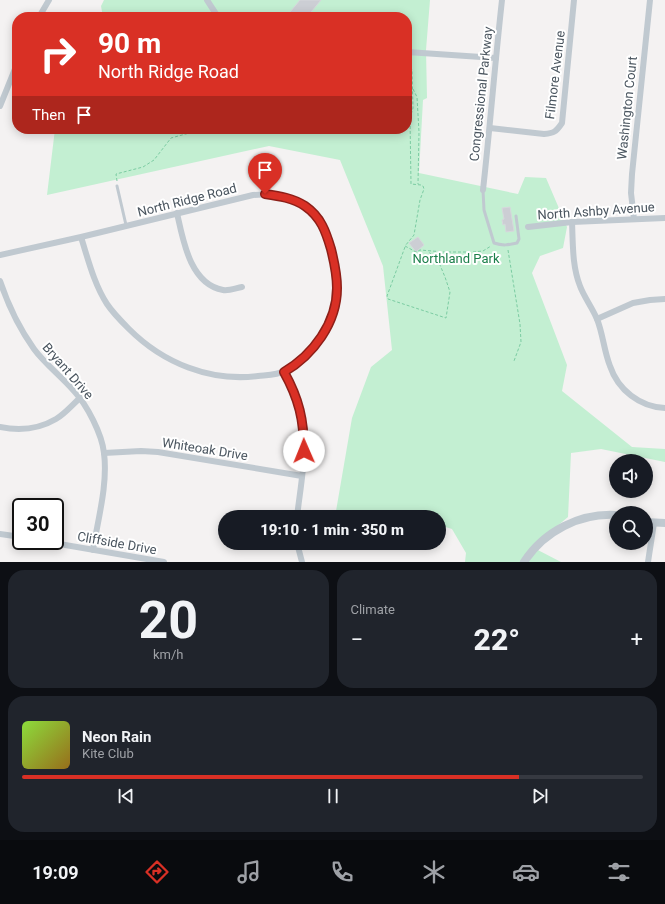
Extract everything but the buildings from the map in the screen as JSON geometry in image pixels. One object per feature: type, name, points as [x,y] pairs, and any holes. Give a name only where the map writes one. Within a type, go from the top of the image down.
[{"type":"street","points":[[42,12],[49,0]]},
{"type":"street","points":[[207,0],[215,12]]},
{"type":"street","name":"Congressional Parkway","points":[[483,190],[502,0]]},
{"type":"street","name":"Filmore Avenue","points":[[490,128],[544,134],[552,133],[558,130],[562,123],[574,0]]},
{"type":"street","name":"Washington Court","points":[[634,219],[631,193],[632,174],[650,0]]},
{"type":"street","points":[[412,52],[496,58]]},
{"type":"street","points":[[0,106],[12,76]]},
{"type":"street","name":"North Ridge Road","points":[[0,255],[253,195],[265,194],[296,200],[306,206],[320,221],[326,232],[334,260],[337,288],[334,310],[325,330],[313,348],[298,363],[284,372]]},
{"type":"street","points":[[177,213],[190,261],[204,280],[210,285],[224,290],[242,287]]},
{"type":"street","name":"North Ashby Avenue","points":[[528,227],[572,222],[665,218]]},
{"type":"street","points":[[572,222],[576,276],[580,288],[597,319],[609,366],[615,378],[628,393],[651,406],[665,408]]},
{"type":"street","points":[[81,237],[94,277],[107,304],[117,317],[137,337],[159,354],[188,368],[220,376],[252,377],[284,372],[300,407],[303,424],[304,462],[297,510]]},
{"type":"street","name":"Bryant Drive","points":[[0,281],[6,298],[21,329],[45,363],[74,390],[80,398],[102,440],[104,453],[104,478],[93,550]]},
{"type":"street","points":[[597,319],[632,303],[665,299]]},
{"type":"street","points":[[0,427],[22,429],[46,423],[56,419],[80,398]]},
{"type":"street","name":"Whiteoak Drive","points":[[104,453],[142,451],[158,452],[302,476]]},
{"type":"street","points":[[524,562],[541,542],[558,529],[588,517],[609,515]]},
{"type":"street","points":[[653,522],[665,523]]},
{"type":"street","points":[[0,534],[12,536]]},
{"type":"street","name":"Cliffside Drive","points":[[64,545],[164,562]]},
{"type":"street","points":[[299,550],[302,562]]},
{"type":"street","points":[[648,562],[649,550]]},
{"type":"lane","points":[[117,186],[126,226]]},
{"type":"lane","points":[[483,190],[484,210],[494,243],[500,245],[517,243],[519,239],[516,216]]},
{"type":"path","points":[[412,71],[412,111]]},
{"type":"path","points":[[412,88],[417,97],[419,132],[418,185]]},
{"type":"path","points":[[117,186],[116,174],[143,167],[154,160],[171,138],[186,134]]},
{"type":"path","points":[[410,134],[411,184],[423,186],[424,189],[420,200],[414,235],[405,246],[387,296],[388,299],[446,318],[450,292],[440,265],[429,251]]},
{"type":"path","points":[[405,246],[416,252],[420,250],[455,252],[483,251],[494,243]]},
{"type":"path","points":[[508,245],[520,324],[521,342],[514,361]]},
{"type":"green space","name":"Northland Park","points":[[104,0],[430,0],[426,50],[427,98],[423,100],[419,173],[518,194],[525,177],[546,178],[567,227],[563,248],[540,256],[532,273],[567,365],[562,391],[632,447],[665,449],[665,462],[653,460],[653,454],[626,454],[601,449],[571,453],[568,517],[532,547],[561,562],[465,562],[466,553],[452,529],[446,527],[446,510],[336,510],[352,418],[371,367],[392,350],[383,266],[340,160],[269,146],[47,195],[54,134],[412,134],[412,12],[102,12],[101,6]]},
{"type":"route","points":[[265,194],[296,200],[306,206],[320,221],[326,232],[334,260],[337,288],[334,310],[330,320],[320,340],[306,356],[284,372],[300,407],[303,424],[304,451]]}]
